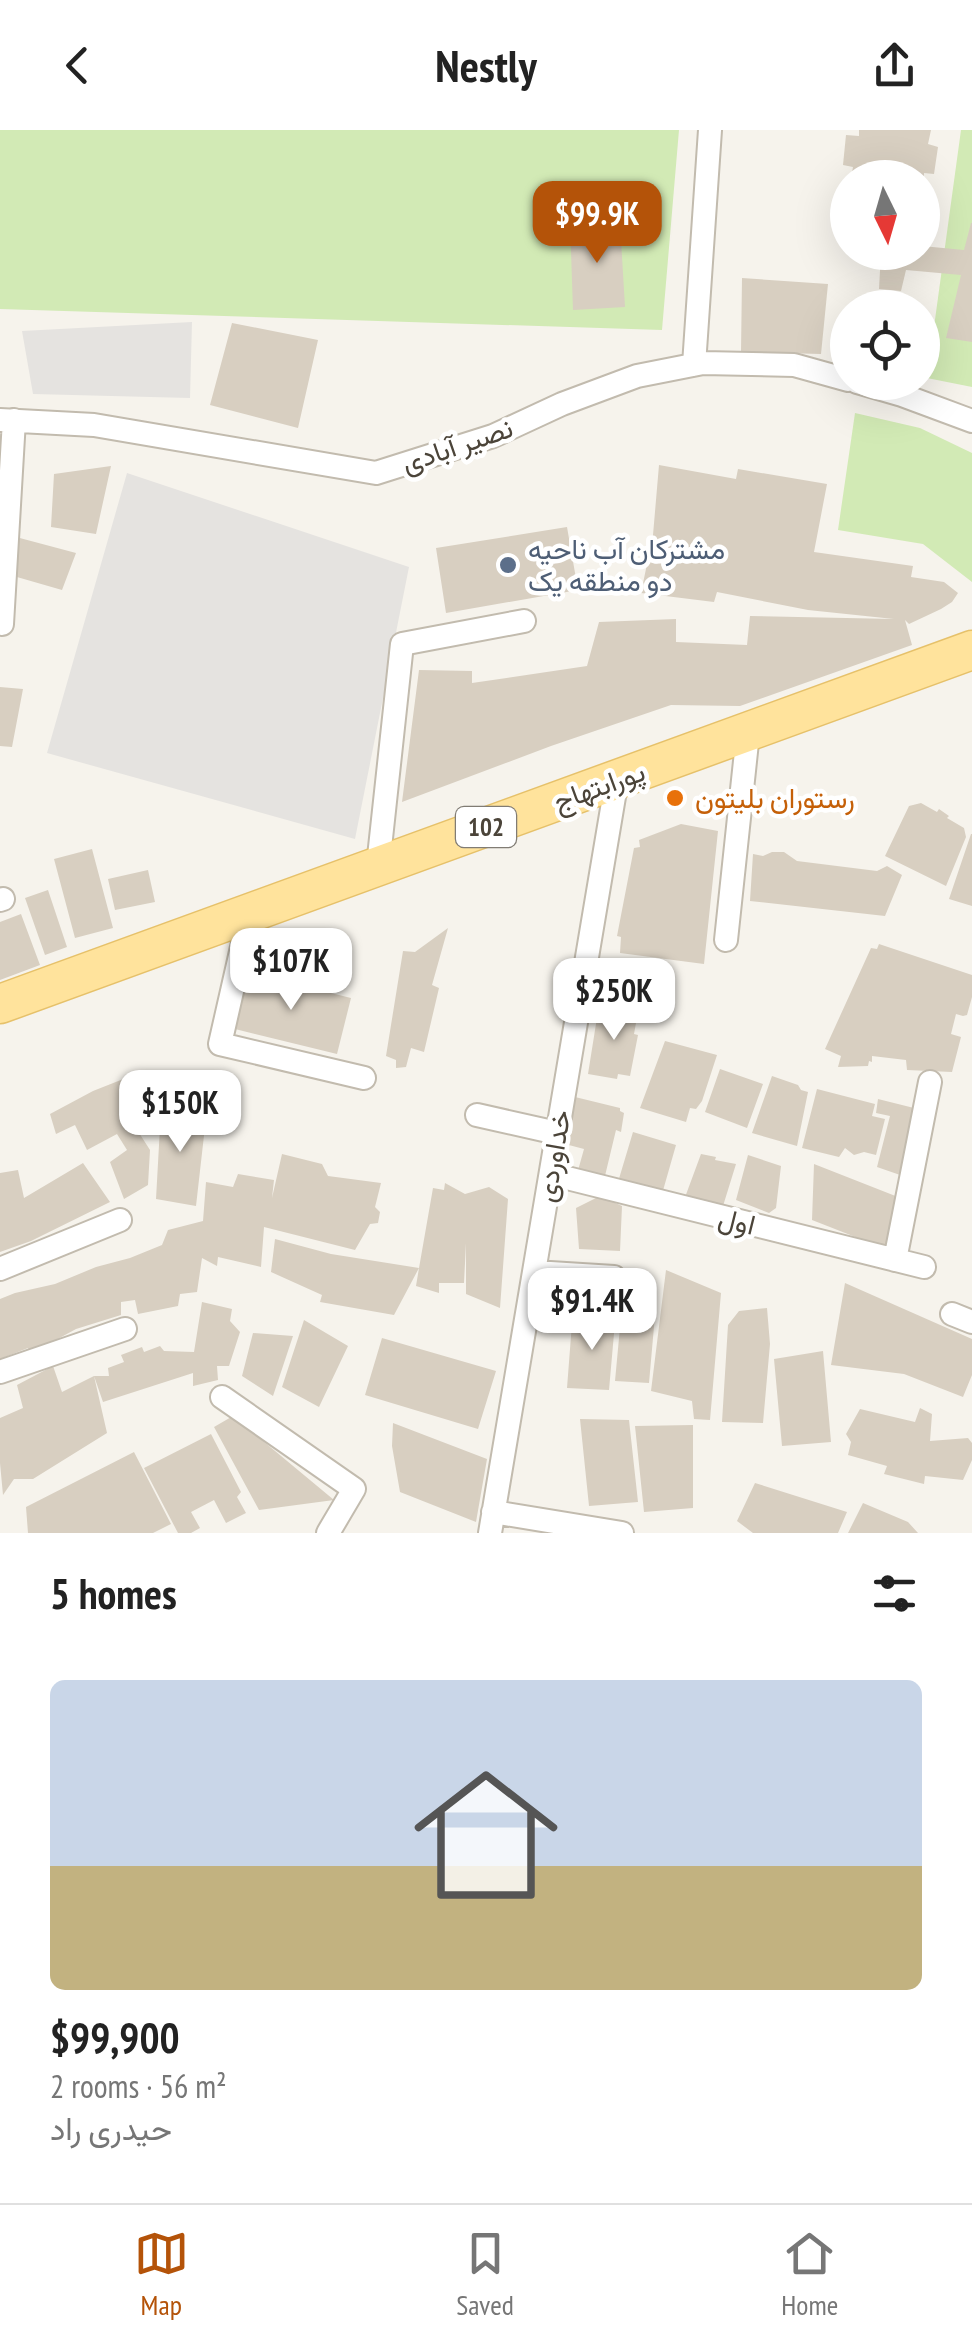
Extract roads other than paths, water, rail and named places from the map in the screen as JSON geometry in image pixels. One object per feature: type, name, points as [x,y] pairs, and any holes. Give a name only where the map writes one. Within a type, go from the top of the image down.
[{"type":"main road","name":"پورابتهاج","points":[[0,1004],[972,650]]},
{"type":"street","points":[[694,365],[710,130]]},
{"type":"street","name":"نصیر آبادی","points":[[7,420],[94,425],[376,473],[493,436],[637,376],[704,363],[794,365],[830,375]]},
{"type":"street","points":[[915,400],[972,421]]},
{"type":"street","points":[[2,624],[7,420]]},
{"type":"street","points":[[378,866],[402,644],[524,621]]},
{"type":"street","points":[[726,940],[748,733]]},
{"type":"street","name":"خداوردی","points":[[492,1523],[617,779]]},
{"type":"street","points":[[250,912],[220,1044],[364,1078]]},
{"type":"street","points":[[895,1260],[930,1082]]},
{"type":"street","points":[[476,1116],[558,1133]]},
{"type":"street","name":"اول","points":[[550,1174],[924,1267]]},
{"type":"street","points":[[0,1269],[120,1220]]},
{"type":"street","points":[[534,1272],[614,1277]]},
{"type":"street","points":[[0,1372],[125,1329]]},
{"type":"street","points":[[222,1397],[354,1489],[328,1533]]},
{"type":"street","points":[[492,1523],[622,1533]]},
{"type":"place","name":"مشترکان آب ناحیه دو منطقه یک","points":[[508,565]]},
{"type":"place","name":"رستوران بلیتون","points":[[675,798]]}]
